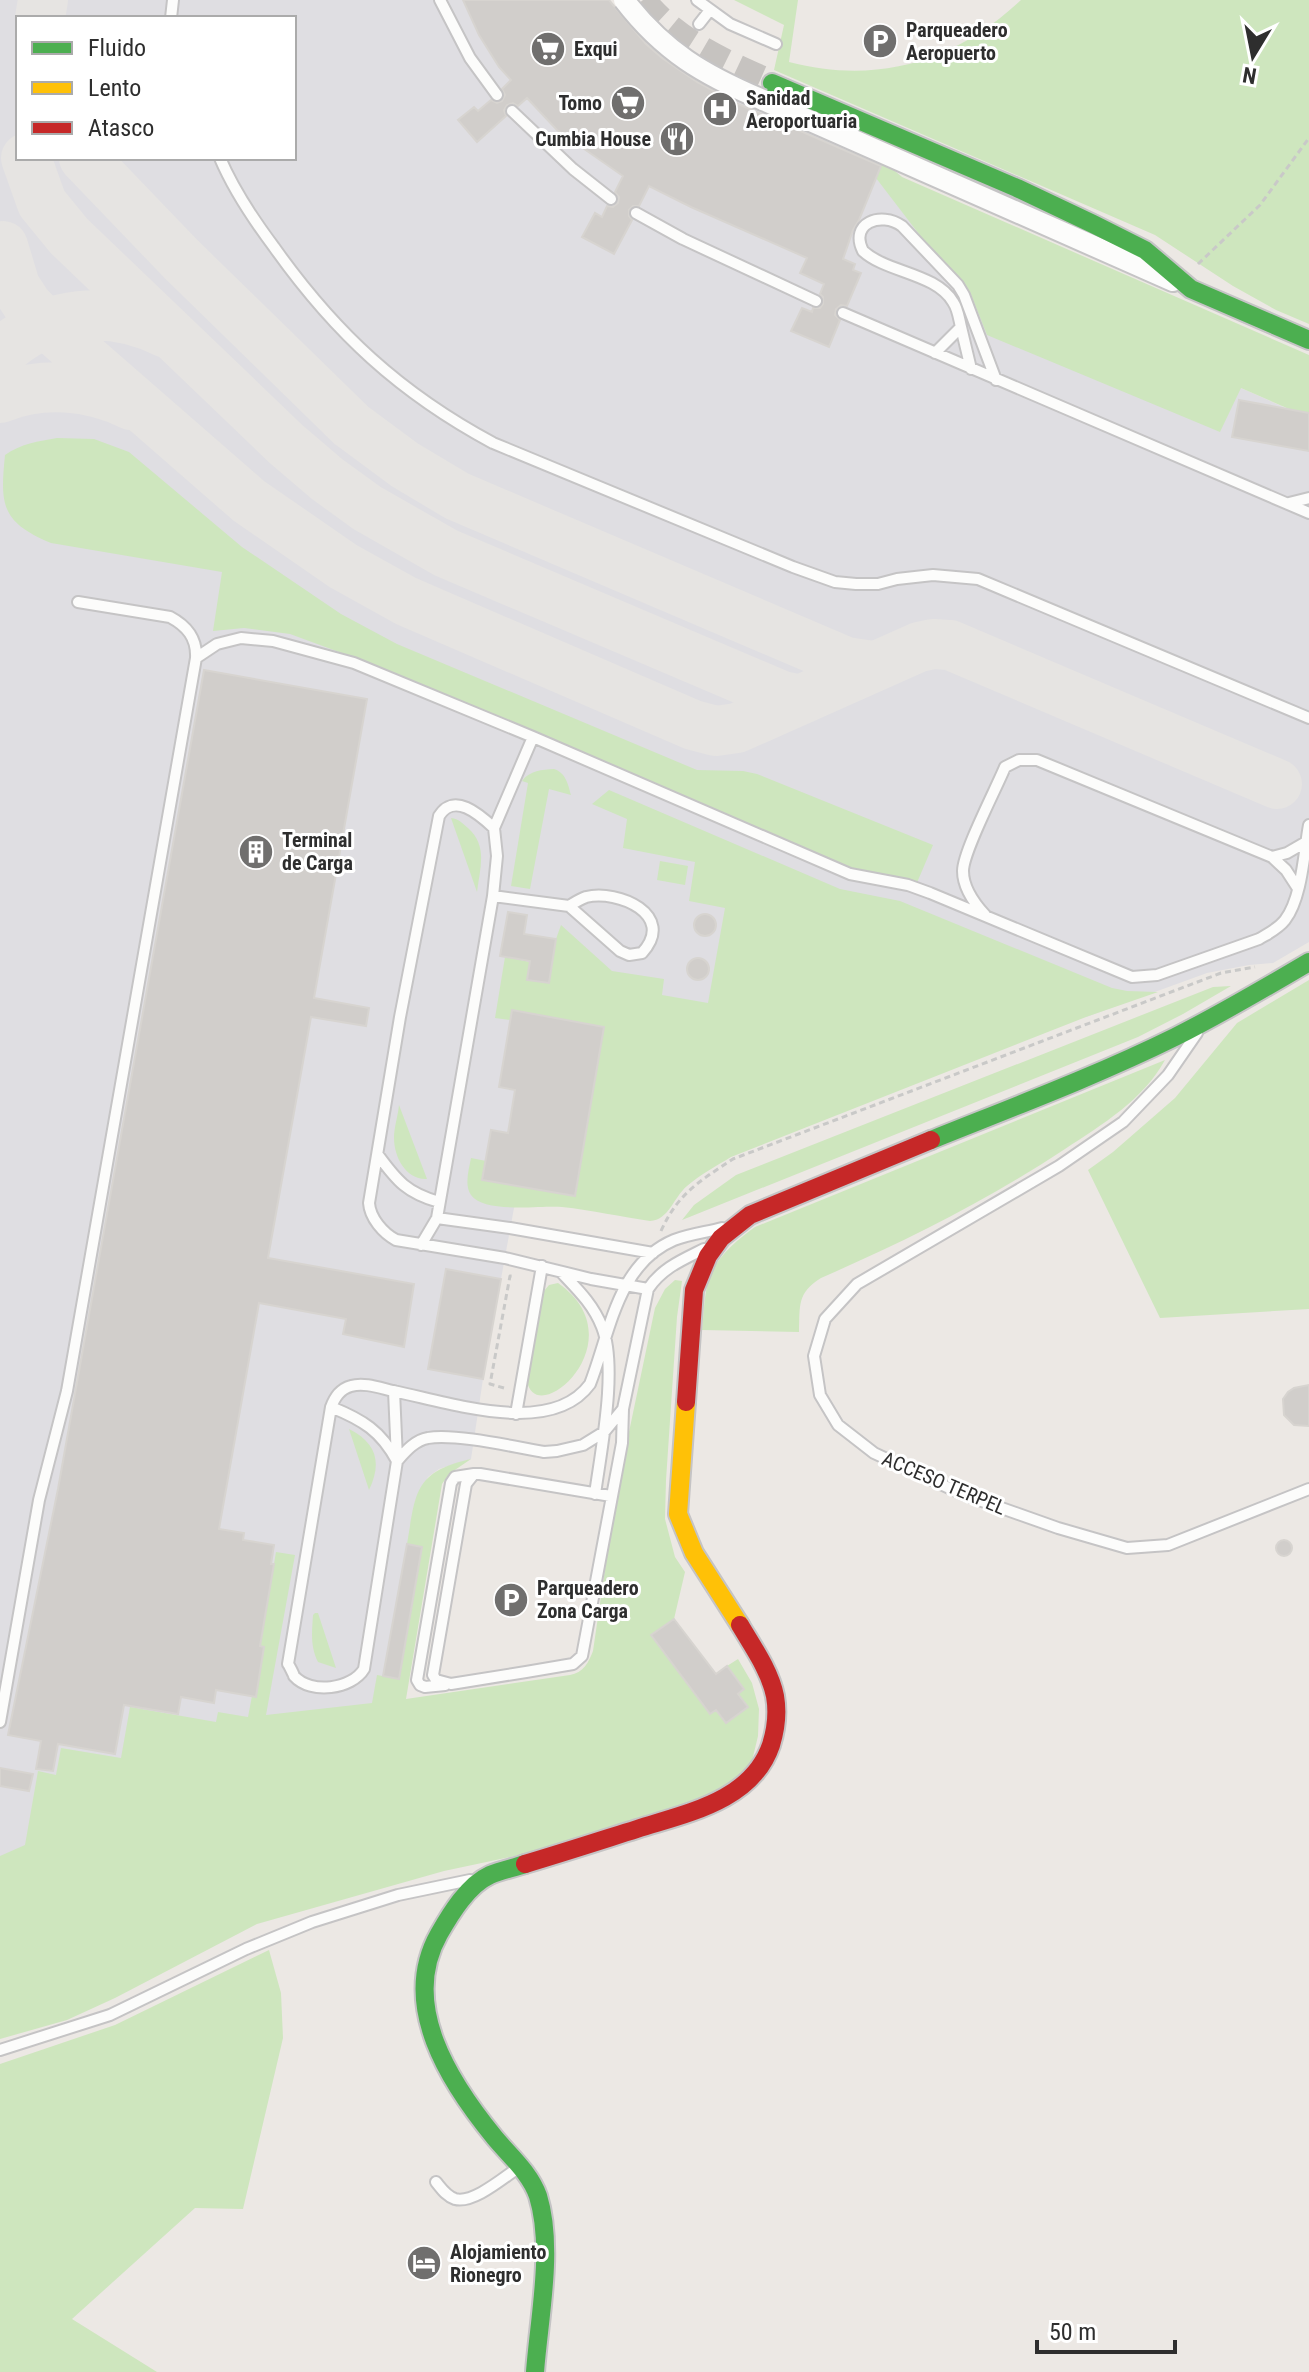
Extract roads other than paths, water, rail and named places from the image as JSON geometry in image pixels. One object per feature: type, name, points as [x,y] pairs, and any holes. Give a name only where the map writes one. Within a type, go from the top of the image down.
[{"type":"street","points":[[624,0],[662,41],[717,80],[1309,340]]},
{"type":"street","points":[[772,83],[1093,224],[1145,250],[1191,289]]},
{"type":"street","points":[[535,2372],[544,2225],[538,2196],[520,2167],[467,2103],[450,2076],[427,2010],[427,1960],[439,1933],[459,1905],[486,1877],[711,1806],[748,1783],[765,1763],[772,1746],[777,1709],[773,1685],[746,1634],[697,1561],[678,1514],[694,1290],[706,1256],[736,1224],[768,1207],[1114,1065],[1204,1023],[1309,962]]},
{"type":"lane","points":[[440,0],[470,58],[497,95]]},
{"type":"lane","points":[[697,0],[730,24],[776,44]]},
{"type":"lane","points":[[699,24],[710,10]]},
{"type":"lane","points":[[512,111],[573,169],[611,199]]},
{"type":"lane","points":[[221,160],[242,203],[328,317],[366,355],[409,389],[493,443],[835,582],[878,584],[933,575],[978,579],[1309,718]]},
{"type":"lane","points":[[636,213],[683,239],[816,301]]},
{"type":"lane","points":[[971,369],[954,302],[945,291],[878,261],[863,251],[859,236],[866,225],[879,218],[896,222],[958,285],[970,308],[996,380]]},
{"type":"lane","points":[[843,313],[1309,513]]},
{"type":"lane","points":[[935,353],[961,327]]},
{"type":"lane","points":[[1289,503],[1309,498]]},
{"type":"lane","points":[[0,1722],[39,1500],[67,1391],[196,658],[192,635],[170,617],[78,602]]},
{"type":"lane","points":[[196,658],[217,644],[241,638],[273,641],[354,663],[850,874],[908,885],[1119,973],[1143,977],[1157,975],[1259,939],[1284,922],[1291,911],[1309,825]]},
{"type":"lane","points":[[421,1245],[437,1218],[493,896],[497,856],[494,828],[533,737]]},
{"type":"lane","points":[[986,917],[968,892],[964,878],[965,860],[1005,767],[1019,760],[1037,760],[1272,857],[1286,870],[1297,887]]},
{"type":"lane","points":[[494,828],[476,811],[466,807],[450,806],[439,816],[400,1017],[369,1211],[388,1235],[396,1240],[527,1263],[648,1289]]},
{"type":"lane","points":[[1272,857],[1306,842]]},
{"type":"lane","points":[[493,896],[569,906],[620,951],[636,956],[647,947],[652,931],[651,921],[639,907],[617,899],[594,896],[569,906]]},
{"type":"lane","name":"ACCESO TERPEL","points":[[1204,1023],[1168,1075],[1123,1122],[1059,1166],[857,1284],[825,1319],[814,1356],[820,1395],[838,1425],[874,1453],[962,1494],[1058,1528],[1127,1548],[1168,1545],[1309,1489]]},
{"type":"lane","points":[[378,1155],[396,1180],[414,1194],[439,1202]]},
{"type":"lane","points":[[437,1218],[652,1252]]},
{"type":"lane","points":[[394,1391],[397,1461],[364,1669],[358,1678],[345,1685],[312,1686],[294,1676],[288,1664],[335,1397],[348,1386],[368,1386],[394,1391],[500,1413],[546,1412],[571,1404],[583,1395],[590,1384],[617,1305],[634,1271],[652,1252],[675,1240],[736,1224]]},
{"type":"lane","points":[[611,1496],[474,1474],[455,1477],[451,1483],[417,1680],[420,1685],[451,1684],[578,1661],[585,1650],[622,1443],[623,1409],[648,1289],[669,1266],[716,1243]]},
{"type":"lane","points":[[516,1414],[542,1266]]},
{"type":"lane","points":[[560,1271],[587,1299],[602,1326],[609,1359],[604,1432],[595,1494]]},
{"type":"lane","points":[[331,1407],[371,1427],[385,1439],[397,1461]]},
{"type":"lane","points":[[397,1461],[416,1443],[427,1438],[557,1451],[583,1445],[604,1432],[623,1409]]},
{"type":"lane","points":[[451,1684],[440,1683],[433,1675],[466,1484],[474,1474]]},
{"type":"lane","points":[[0,2050],[110,2015],[246,1949],[312,1922],[398,1895],[486,1877]]},
{"type":"lane","points":[[436,2182],[447,2195],[463,2200],[482,2192],[520,2167]]},
{"type":"tunnel","points":[[643,0],[686,39],[772,83]]},
{"type":"place","name":"Parqueadero Aeropuerto","points":[[880,41]]},
{"type":"place","name":"Exqui","points":[[548,49]]},
{"type":"place","name":"Tomo","points":[[628,103]]},
{"type":"place","name":"Sanidad Aeroportuaria","points":[[720,109]]},
{"type":"place","name":"Cumbia House","points":[[677,139]]},
{"type":"place","name":"Terminal de Carga","points":[[256,852]]},
{"type":"place","name":"Parqueadero Zona Carga","points":[[511,1600]]},
{"type":"place","name":"Alojamiento Rionegro","points":[[424,2263]]}]
